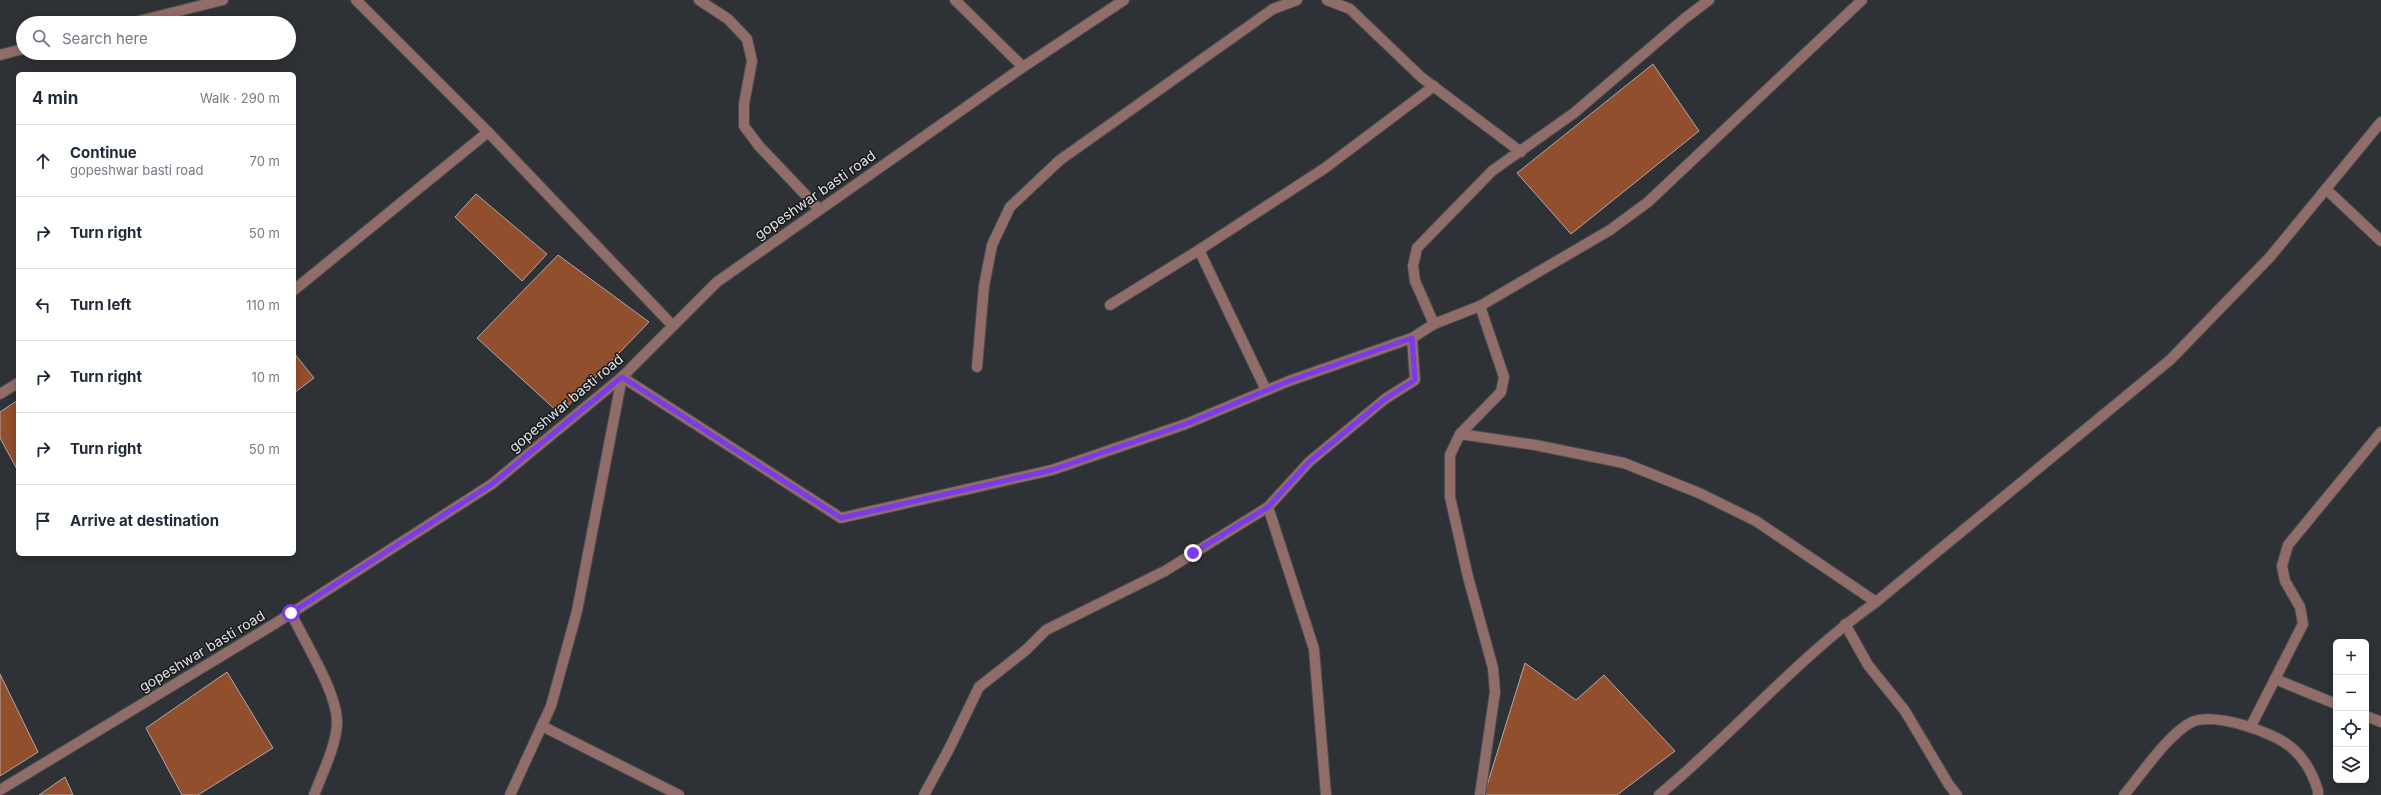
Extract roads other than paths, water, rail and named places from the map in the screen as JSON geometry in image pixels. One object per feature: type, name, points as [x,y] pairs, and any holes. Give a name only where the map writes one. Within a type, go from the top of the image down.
[{"type":"street","points":[[159,16],[223,0]]},
{"type":"street","points":[[356,0],[488,132],[673,326]]},
{"type":"street","points":[[699,0],[728,19],[747,39],[752,61],[744,104],[744,126],[759,146],[819,209]]},
{"type":"street","points":[[955,0],[1023,67]]},
{"type":"street","name":"gopeshwar basti road","points":[[0,790],[291,613],[492,484],[622,377],[717,282],[1023,67],[1124,0]]},
{"type":"street","points":[[977,367],[984,286],[992,245],[1010,207],[1060,160],[1273,9],[1298,0]]},
{"type":"street","points":[[1327,0],[1350,9],[1421,77],[1521,152]]},
{"type":"street","points":[[1434,324],[1415,281],[1413,266],[1417,248],[1492,171],[1521,152],[1574,113],[1684,19],[1709,0]]},
{"type":"street","points":[[510,795],[551,706],[577,611],[622,377],[841,518],[1052,470],[1186,424],[1266,390],[1412,338],[1434,324],[1480,306],[1610,230],[1648,202],[1862,0]]},
{"type":"street","points":[[0,55],[16,51]]},
{"type":"street","points":[[1110,305],[1199,250],[1325,168],[1434,86]]},
{"type":"street","points":[[1658,795],[1694,766],[1845,624],[1876,602],[2170,360],[2270,257],[2327,190],[2381,122]]},
{"type":"street","points":[[296,288],[488,132]]},
{"type":"street","points":[[2327,190],[2381,241]]},
{"type":"street","points":[[1199,250],[1266,390]]},
{"type":"street","points":[[1480,306],[1504,377],[1501,392],[1460,434],[1450,455],[1450,497],[1468,578],[1493,668],[1495,692],[1480,795]]},
{"type":"street","points":[[924,795],[949,749],[979,687],[1026,650],[1046,630],[1165,571],[1268,507],[1309,462],[1385,399],[1415,380],[1412,338]]},
{"type":"street","points":[[0,394],[16,384]]},
{"type":"street","points":[[2251,726],[2303,624],[2300,607],[2286,582],[2282,566],[2288,545],[2381,432]]},
{"type":"street","points":[[1460,434],[1535,445],[1624,463],[1686,488],[1756,521],[1876,602]]},
{"type":"street","points":[[1268,507],[1314,649],[1326,795]]},
{"type":"street","points":[[291,613],[333,700],[337,723],[329,757],[314,795]]},
{"type":"street","points":[[1845,624],[1868,665],[1905,711],[1948,785],[1957,795]]},
{"type":"street","points":[[2275,679],[2333,703]]},
{"type":"street","points":[[2369,717],[2381,722]]},
{"type":"street","points":[[2124,795],[2176,733],[2193,722],[2215,720],[2251,726],[2292,747],[2311,769],[2318,795]]},
{"type":"street","points":[[542,726],[679,795]]}]
